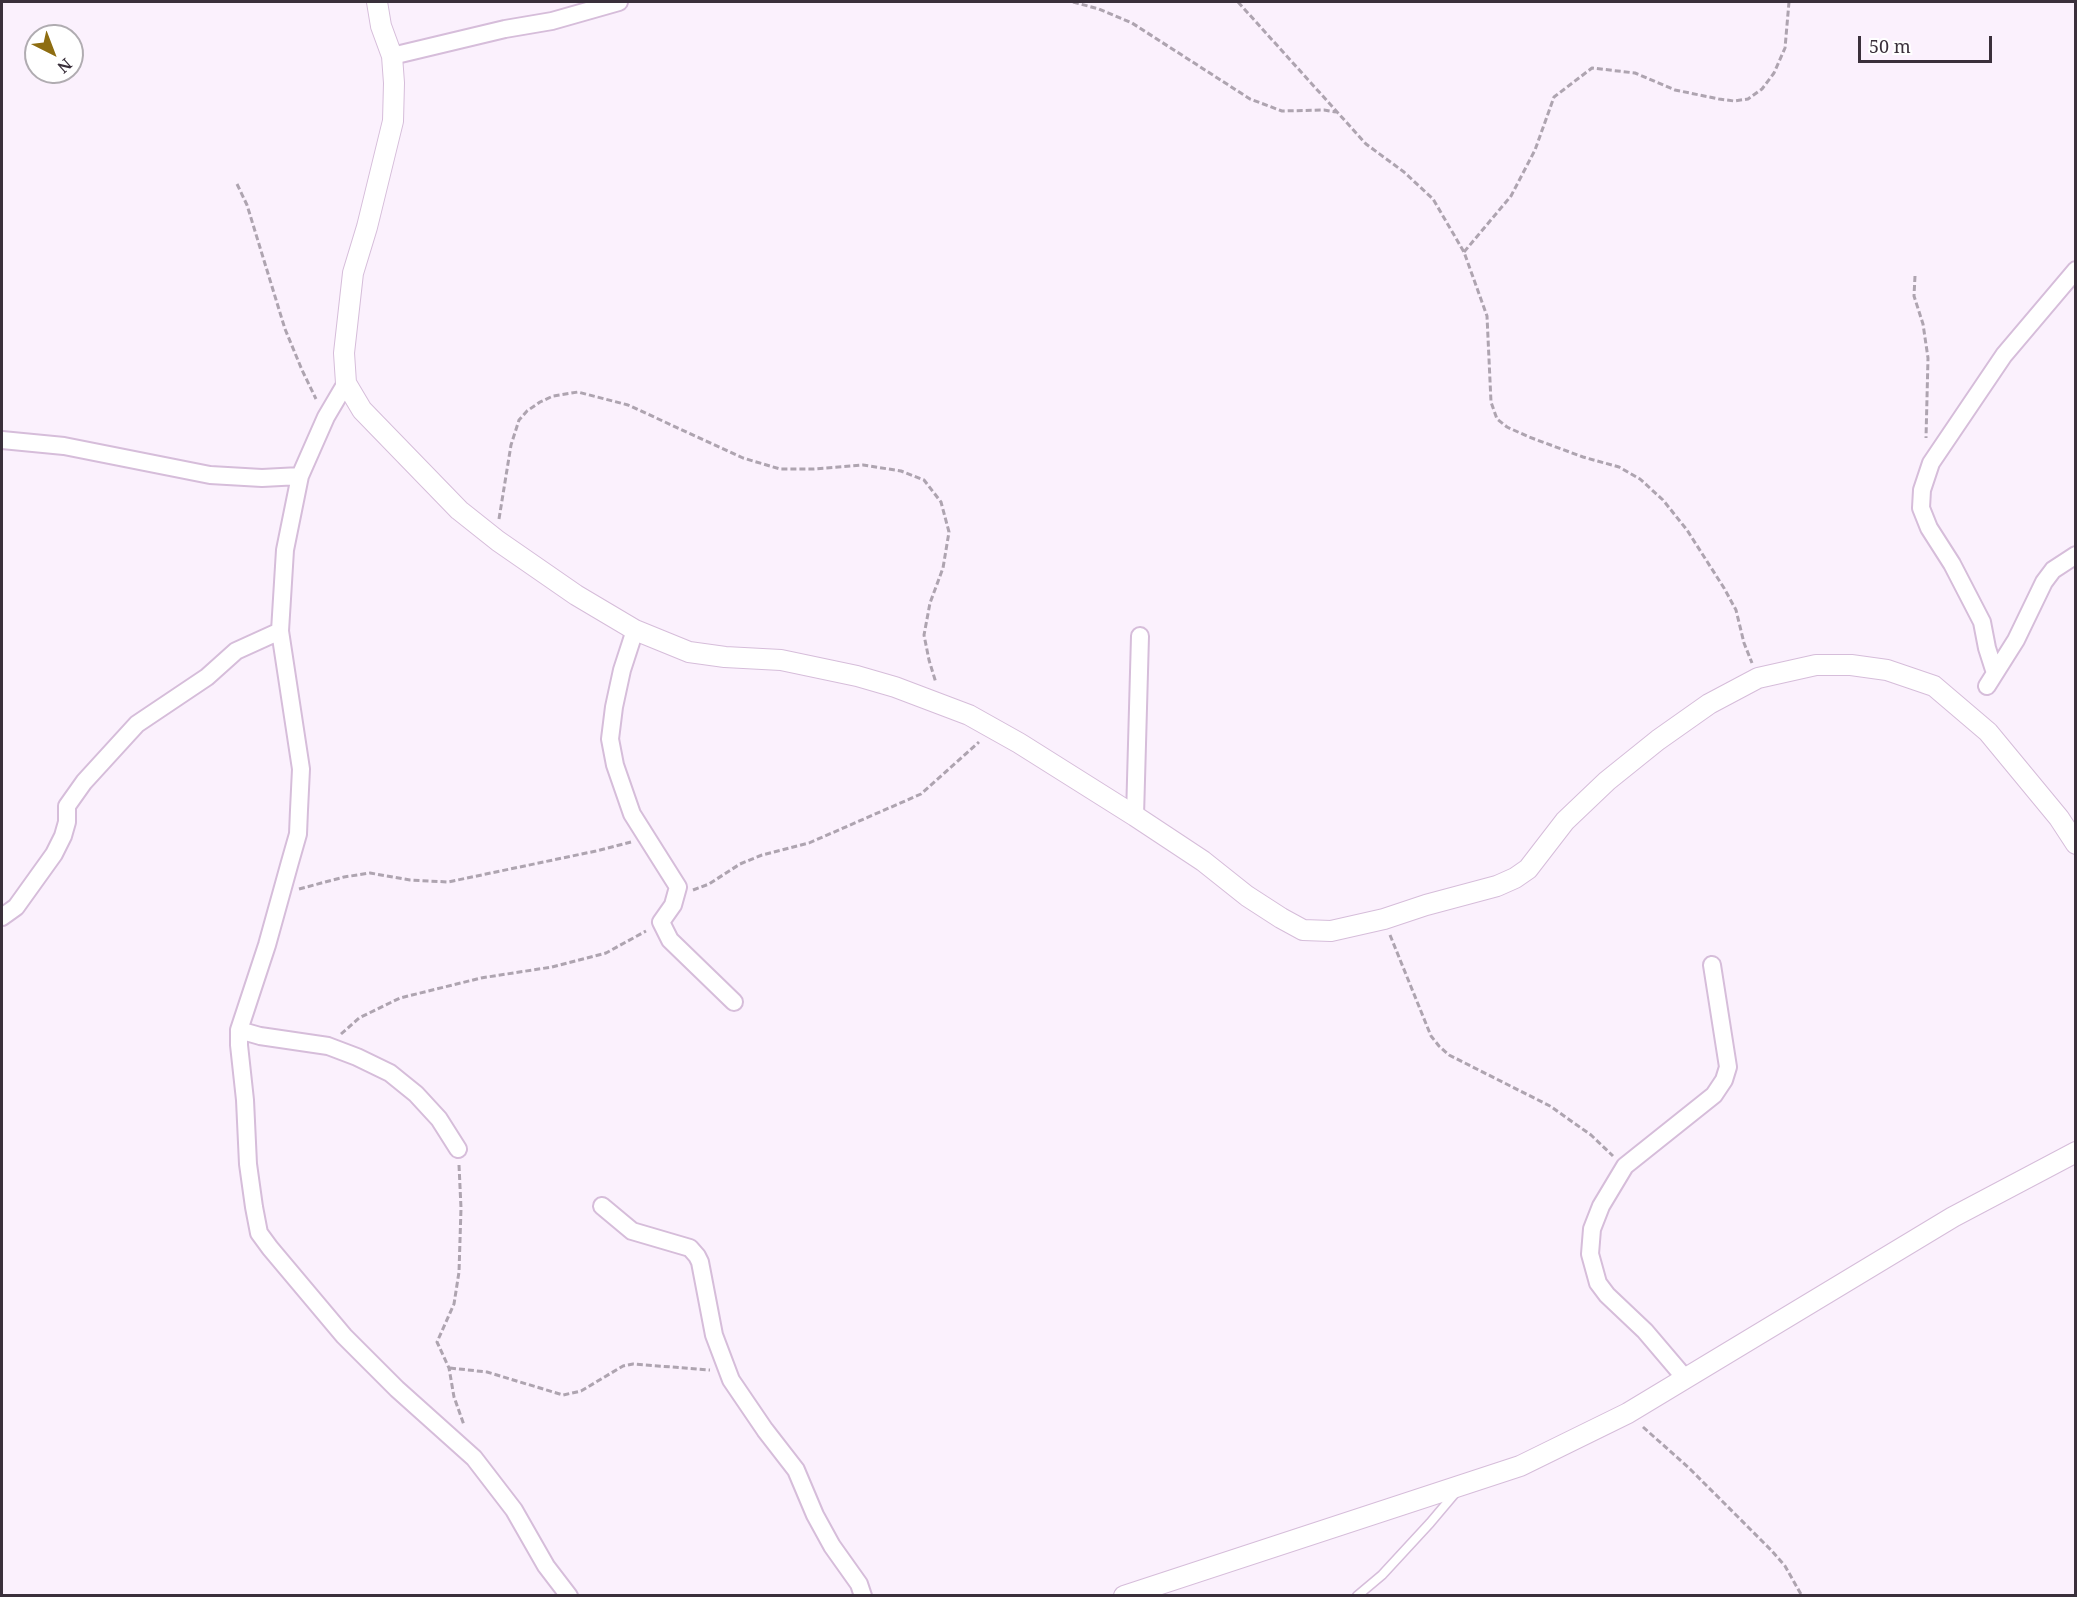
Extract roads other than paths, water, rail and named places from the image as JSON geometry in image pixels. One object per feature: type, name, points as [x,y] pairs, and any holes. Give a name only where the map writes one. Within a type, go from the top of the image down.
[{"type":"street","points":[[392,56],[505,29],[552,21],[619,2]]},
{"type":"street","points":[[374,3],[392,56],[393,121],[367,227],[353,273],[344,354],[346,383],[362,410],[459,510],[498,541],[576,595],[635,630],[689,652],[725,657],[781,660],[857,676],[969,715],[1135,816],[1203,861],[1247,896],[1303,930],[1331,931],[1384,919],[1497,886],[1515,878],[1528,869],[1565,821],[1607,781],[1658,740],[1709,704],[1758,678],[1816,665],[1851,665],[1887,670],[1934,687],[1988,732],[2059,818],[2076,844]]},
{"type":"street","points":[[2076,270],[2004,355],[1931,463],[1922,490],[1921,508],[1929,528],[1952,564],[1982,622],[1991,679],[2016,640],[2044,582],[2053,570],[2076,555]]},
{"type":"street","points":[[346,383],[326,417],[300,476],[285,550],[280,631],[301,769],[298,834],[267,945],[239,1030],[238,1045],[245,1100],[248,1164],[259,1233],[344,1336],[397,1389],[474,1458],[514,1510],[546,1566],[569,1596]]},
{"type":"street","points":[[2,440],[64,446],[210,475],[262,478],[300,476]]},
{"type":"street","points":[[635,630],[622,670],[610,739],[615,765],[632,814],[678,887],[673,905],[661,922],[669,940],[734,1002]]},
{"type":"street","points":[[2,917],[16,907],[54,854],[63,836],[68,807],[84,782],[137,724],[207,677],[236,651],[280,631]]},
{"type":"street","points":[[1135,816],[1140,636]]},
{"type":"street","points":[[1685,1378],[1665,1353],[1622,1311],[1598,1283],[1590,1254],[1592,1228],[1601,1206],[1625,1166],[1714,1095],[1724,1080],[1728,1067],[1712,965]]},
{"type":"street","points":[[239,1030],[260,1036],[328,1046],[390,1073],[416,1094],[439,1119],[458,1149]]},
{"type":"street","points":[[1124,1596],[1521,1466],[1628,1413],[1953,1217],[2076,1152]]},
{"type":"street","points":[[602,1206],[632,1231],[649,1238],[690,1248],[697,1256],[714,1335],[727,1372],[746,1403],[796,1470],[815,1515],[832,1546],[860,1584],[863,1596]]},
{"type":"lane","points":[[1357,1596],[1382,1575],[1461,1486]]}]
